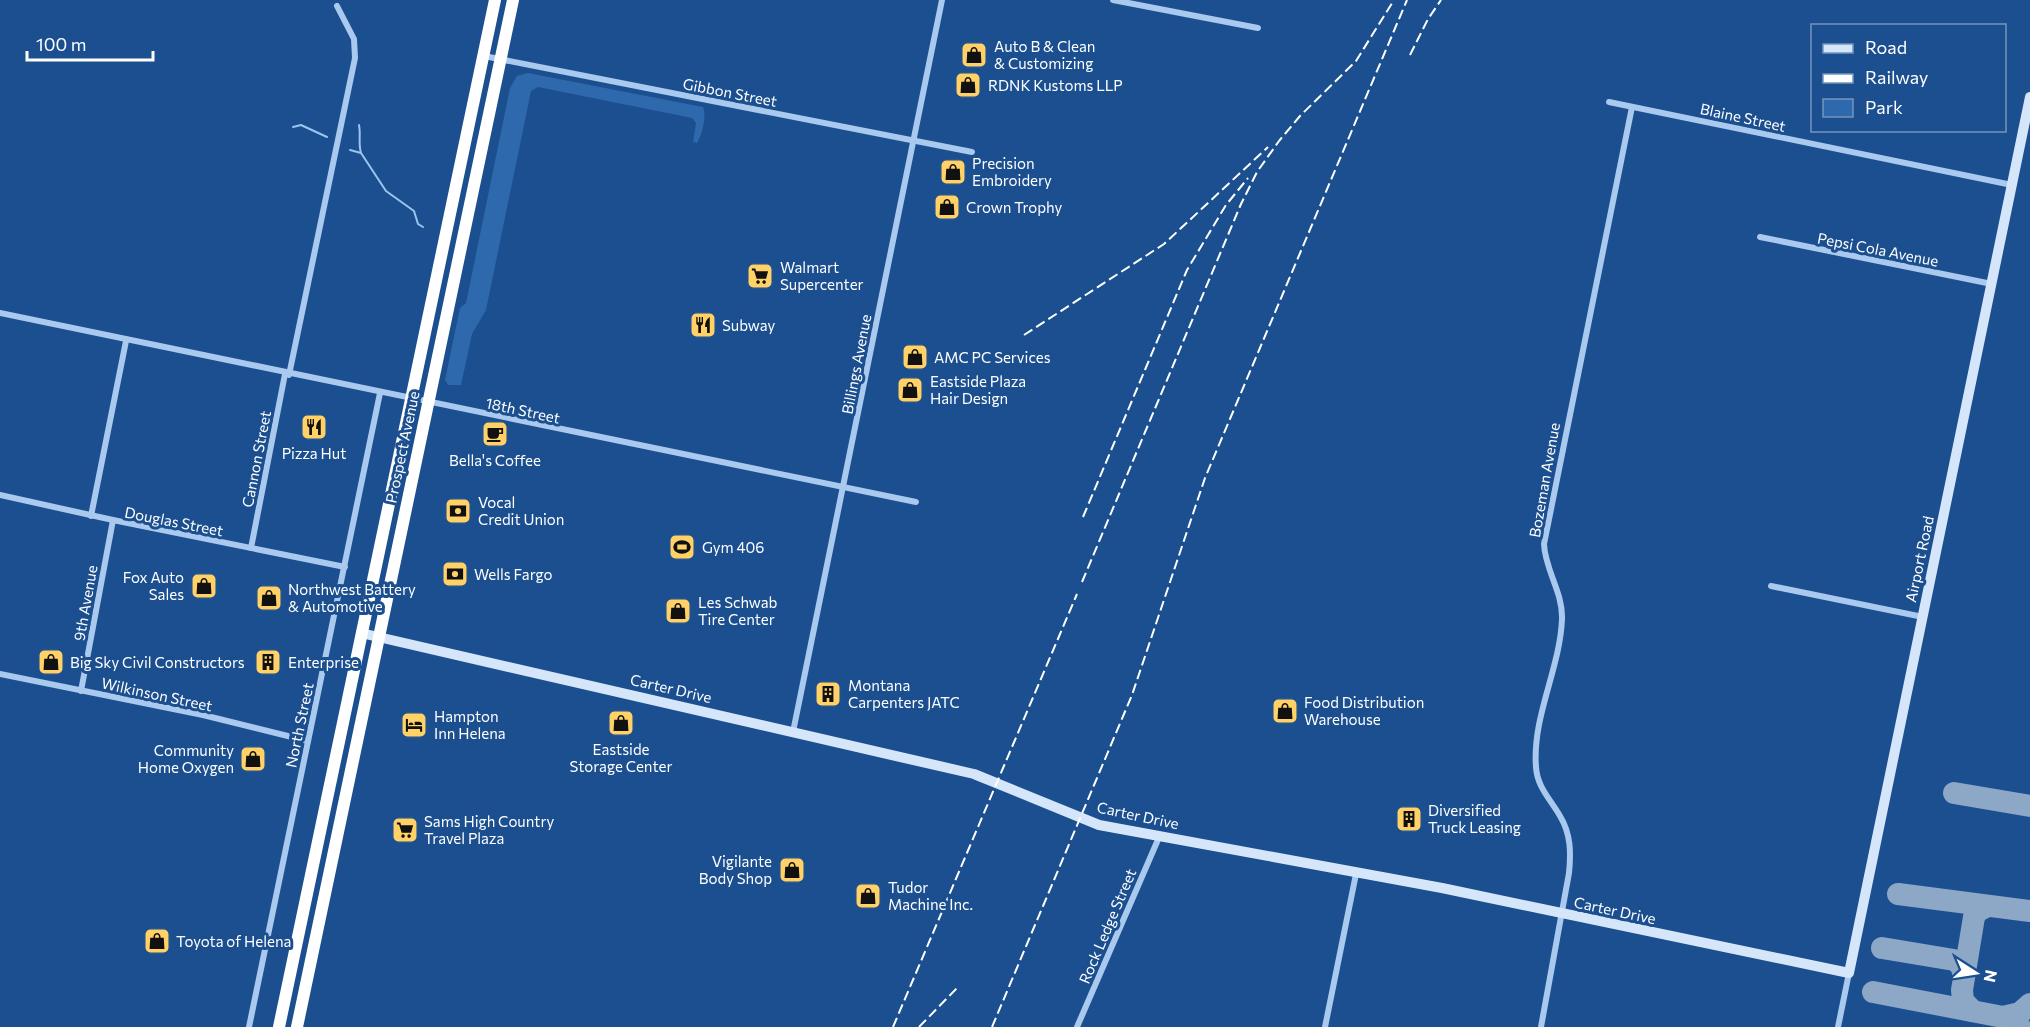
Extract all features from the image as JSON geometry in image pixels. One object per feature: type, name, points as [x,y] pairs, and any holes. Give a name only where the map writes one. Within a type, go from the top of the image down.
[{"type":"highway","name":"Prospect Avenue","points":[[279,1027],[495,0]]},
{"type":"highway","name":"Prospect Avenue","points":[[297,1027],[513,0]]},
{"type":"street","name":"Billings Avenue","points":[[793,732],[942,0]]},
{"type":"street","points":[[1113,0],[1258,28]]},
{"type":"street","name":"Cannon Street","points":[[251,548],[355,57],[354,39],[337,6]]},
{"type":"street","name":"Gibbon Street","points":[[484,56],[972,152]]},
{"type":"street","name":"Airport Road","points":[[1838,1027],[2030,98]]},
{"type":"street","name":"Blaine Street","points":[[1609,102],[2013,185]]},
{"type":"street","name":"Bozeman Avenue","points":[[1541,1027],[1571,848],[1568,832],[1539,781],[1536,770],[1539,730],[1562,618],[1560,597],[1545,560],[1544,544],[1632,107]]},
{"type":"street","name":"Pepsi Cola Avenue","points":[[1760,237],[1992,284]]},
{"type":"street","name":"18th Street","points":[[0,313],[411,400],[916,502]]},
{"type":"street","points":[[91,516],[126,341]]},
{"type":"street","name":"North Street","points":[[249,1027],[380,393]]},
{"type":"street","name":"Douglas Street","points":[[0,495],[91,516],[345,567]]},
{"type":"street","name":"9th Avenue","points":[[81,691],[112,520]]},
{"type":"street","points":[[1771,586],[1923,617]]},
{"type":"street","name":"Carter Drive","points":[[361,633],[974,774],[1099,825],[1442,888],[1849,973]]},
{"type":"street","name":"Wilkinson Street","points":[[0,674],[203,715],[309,741]]},
{"type":"street","name":"Rock Ledge Street","points":[[1077,1027],[1160,835]]},
{"type":"street","points":[[1325,1027],[1356,874]]},
{"type":"green space","points":[[528,73],[703,107],[702,130],[697,143],[693,142],[696,123],[692,118],[538,87],[531,91],[486,310],[472,334],[461,385],[448,385],[445,380],[460,308],[466,303],[510,88],[517,76]]},
{"type":"waterway","points":[[293,127],[301,125],[327,137]]},
{"type":"waterway","points":[[359,125],[361,153],[386,191],[414,211],[418,224],[423,227]]},
{"type":"waterway","points":[[350,150],[361,153]]},
{"type":"taxiway","points":[[1954,793],[2030,806]]},
{"type":"taxiway","points":[[1898,894],[2030,911]]},
{"type":"taxiway","points":[[1973,1011],[1963,1001],[1962,990],[1974,917],[1978,911],[1988,906]]},
{"type":"taxiway","points":[[1882,948],[1954,960],[1961,965],[1964,976]]},
{"type":"taxiway","points":[[1873,992],[2003,1017],[2020,1027]]},
{"type":"taxiway","points":[[2003,1017],[2020,1013],[2030,1004]]},
{"type":"railway","points":[[1082,582],[1241,204],[1257,172],[1300,116],[1356,61],[1394,0]]},
{"type":"railway","points":[[992,1027],[1132,695],[1205,478],[1407,0]]},
{"type":"railway","points":[[1410,55],[1428,19],[1441,0]]},
{"type":"railway","points":[[1024,335],[1164,244],[1268,147]]},
{"type":"railway","points":[[1083,517],[1187,270],[1226,205],[1248,178]]},
{"type":"railway","points":[[893,1027],[1077,594]]},
{"type":"railway","points":[[919,1027],[957,988]]},
{"type":"place","name":"Auto B & Clean & Customizing","points":[[974,55]]},
{"type":"place","name":"RDNK Kustoms LLP","points":[[968,85]]},
{"type":"place","name":"Precision Embroidery","points":[[953,172]]},
{"type":"place","name":"Crown Trophy","points":[[947,207]]},
{"type":"place","name":"Walmart Supercenter","points":[[760,276]]},
{"type":"place","name":"Subway","points":[[703,325]]},
{"type":"place","name":"AMC PC Services","points":[[915,357]]},
{"type":"place","name":"Eastside Plaza Hair Design","points":[[910,390]]},
{"type":"place","name":"Pizza Hut","points":[[314,427]]},
{"type":"place","name":"Bella's Coffee","points":[[495,434]]},
{"type":"place","name":"Vocal Credit Union","points":[[458,511]]},
{"type":"place","name":"Gym 406","points":[[682,547]]},
{"type":"place","name":"Wells Fargo","points":[[455,574]]},
{"type":"place","name":"Fox Auto Sales","points":[[204,586]]},
{"type":"place","name":"Northwest Battery & Automotive","points":[[269,598]]},
{"type":"place","name":"Les Schwab Tire Center","points":[[678,611]]},
{"type":"place","name":"Big Sky Civil Constructors","points":[[51,662]]},
{"type":"place","name":"Enterprise","points":[[268,662]]},
{"type":"place","name":"Montana Carpenters JATC","points":[[828,694]]},
{"type":"place","name":"Food Distribution Warehouse","points":[[1285,711]]},
{"type":"place","name":"Eastside Storage Center","points":[[621,723]]},
{"type":"place","name":"Hampton Inn Helena","points":[[414,725]]},
{"type":"place","name":"Community Home Oxygen","points":[[253,759]]},
{"type":"place","name":"Diversified Truck Leasing","points":[[1409,819]]},
{"type":"place","name":"Sams High Country Travel Plaza","points":[[405,830]]},
{"type":"place","name":"Vigilante Body Shop","points":[[792,870]]},
{"type":"place","name":"Tudor Machine Inc.","points":[[868,896]]},
{"type":"place","name":"Toyota of Helena","points":[[157,941]]}]
